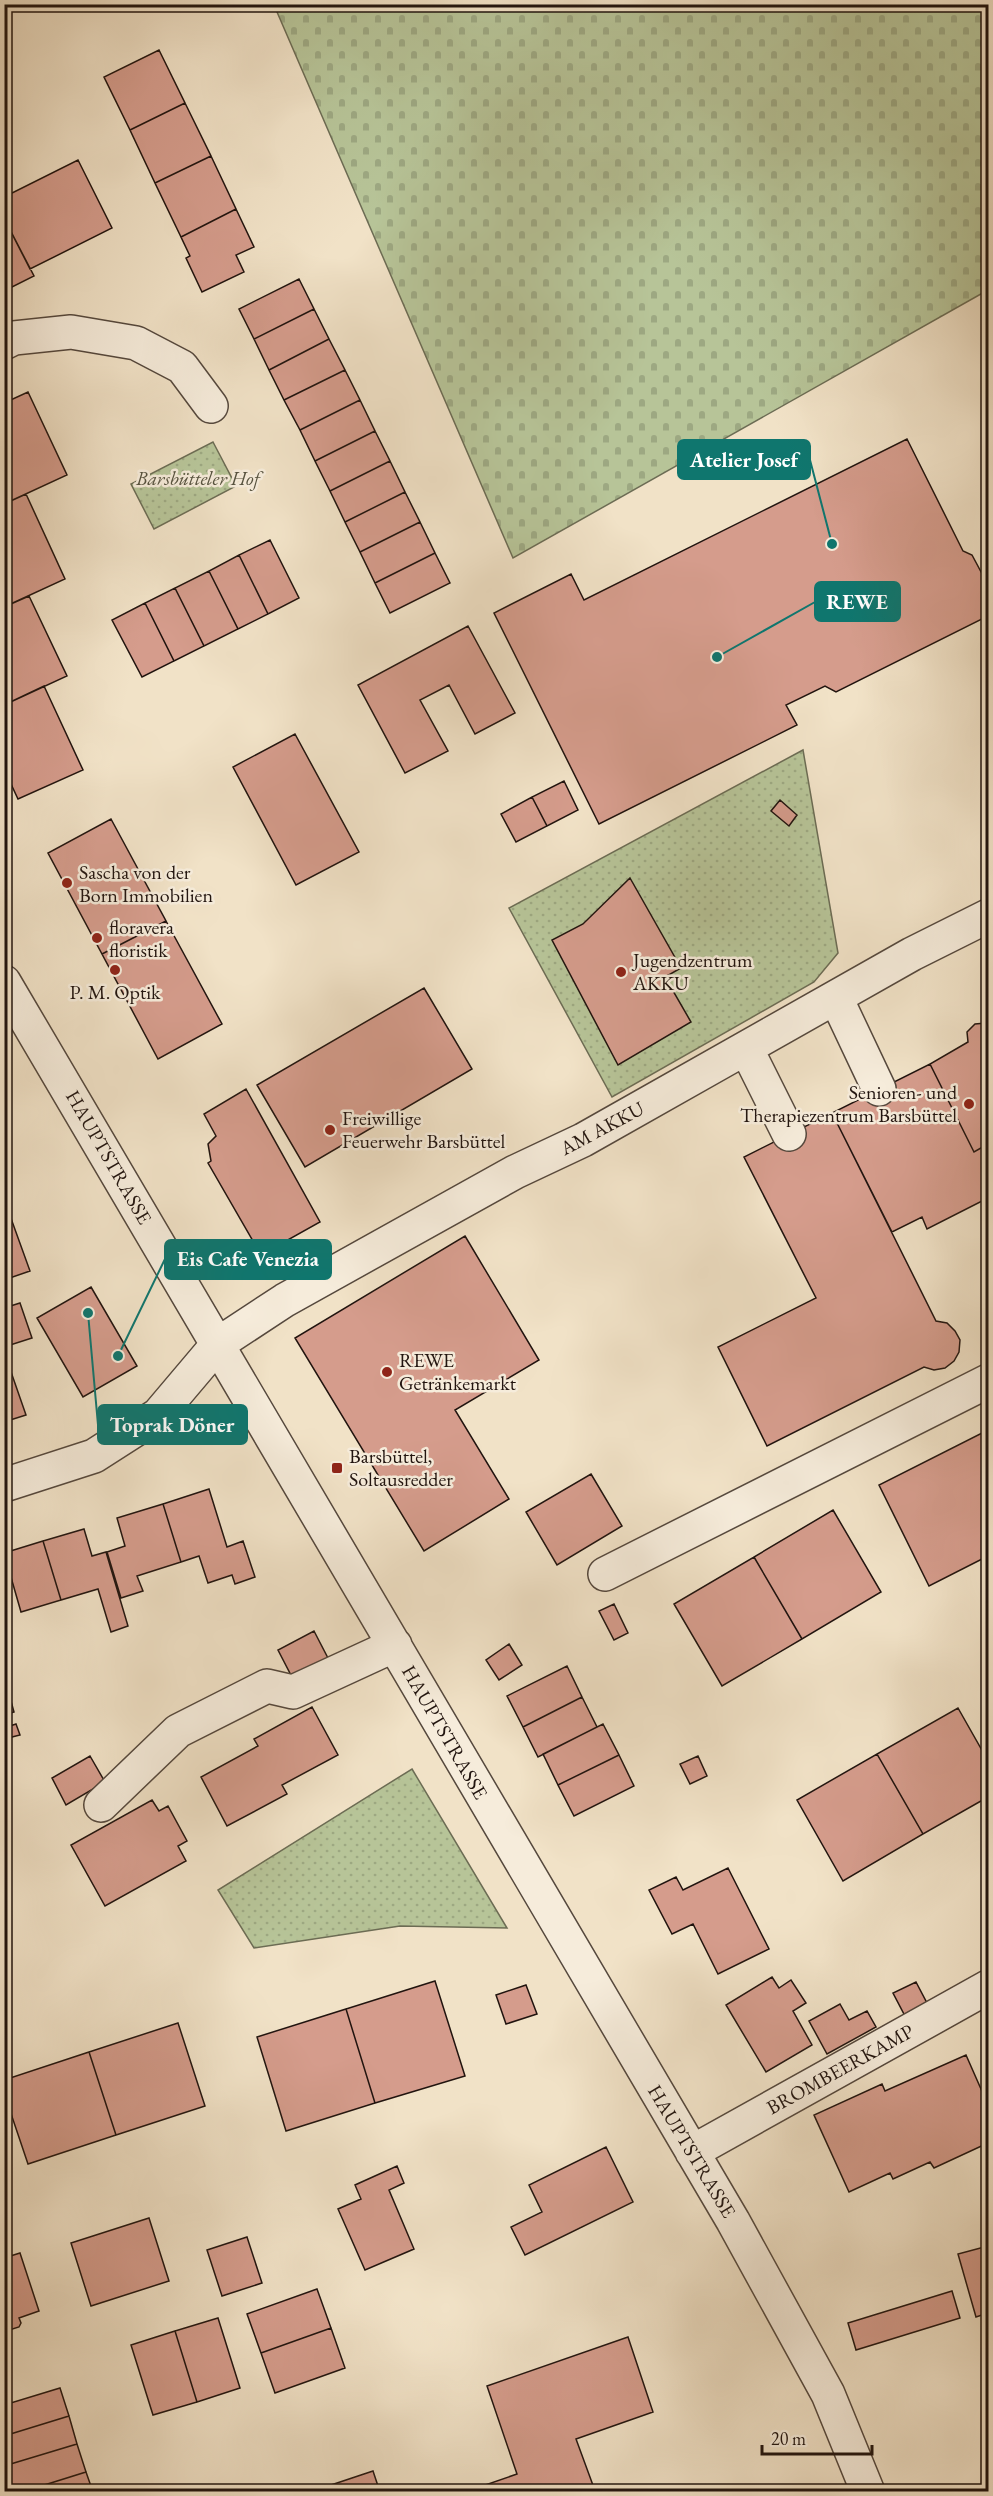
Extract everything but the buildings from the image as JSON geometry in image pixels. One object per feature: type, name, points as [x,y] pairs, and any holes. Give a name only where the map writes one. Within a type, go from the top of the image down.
[{"type":"street","points":[[4,343],[14,338],[71,332],[136,343],[182,367],[211,406]]},
{"type":"street","name":"AM AKKU","points":[[4,1485],[93,1456],[158,1415],[218,1344],[285,1300],[515,1172],[583,1140],[912,954],[988,916]]},
{"type":"street","name":"HAUPTSTRASSE","points":[[4,982],[734,2221],[828,2394],[856,2457],[868,2492]]},
{"type":"street","points":[[836,998],[879,1089]]},
{"type":"street","points":[[746,1048],[789,1134]]},
{"type":"street","points":[[605,1574],[988,1381]]},
{"type":"street","points":[[101,1805],[178,1731],[267,1686],[293,1692],[394,1645]]},
{"type":"street","name":"BROMBEERKAMP","points":[[692,2152],[988,1987]]},
{"type":"green space","points":[[274,5],[988,5],[988,290],[513,558]]},
{"type":"green space","name":"Barsbütteler Hof","points":[[213,442],[236,486],[154,529],[131,484]]},
{"type":"green space","points":[[803,750],[838,953],[814,982],[612,1097],[509,908]]},
{"type":"green space","points":[[412,1769],[507,1928],[400,1926],[254,1948],[218,1890]]},
{"type":"place","name":"Atelier Josef","points":[[832,544]]},
{"type":"place","name":"REWE","points":[[717,657]]},
{"type":"place","name":"Sascha von der Born Immobilien","points":[[67,883]]},
{"type":"place","name":"floravera floristik","points":[[97,938]]},
{"type":"place","name":"P. M. Optik","points":[[115,970]]},
{"type":"place","name":"Jugendzentrum AKKU","points":[[621,972]]},
{"type":"place","name":"Senioren- und Therapiezentrum Barsbüttel","points":[[969,1104]]},
{"type":"place","name":"Freiwillige Feuerwehr Barsbüttel","points":[[330,1130]]},
{"type":"place","name":"Toprak Döner","points":[[88,1313]]},
{"type":"place","name":"Eis Cafe Venezia","points":[[118,1356]]},
{"type":"place","name":"REWE Getränkemarkt","points":[[387,1372]]},
{"type":"place","name":"Barsbüttel, Soltausredder","points":[[337,1468]]}]
